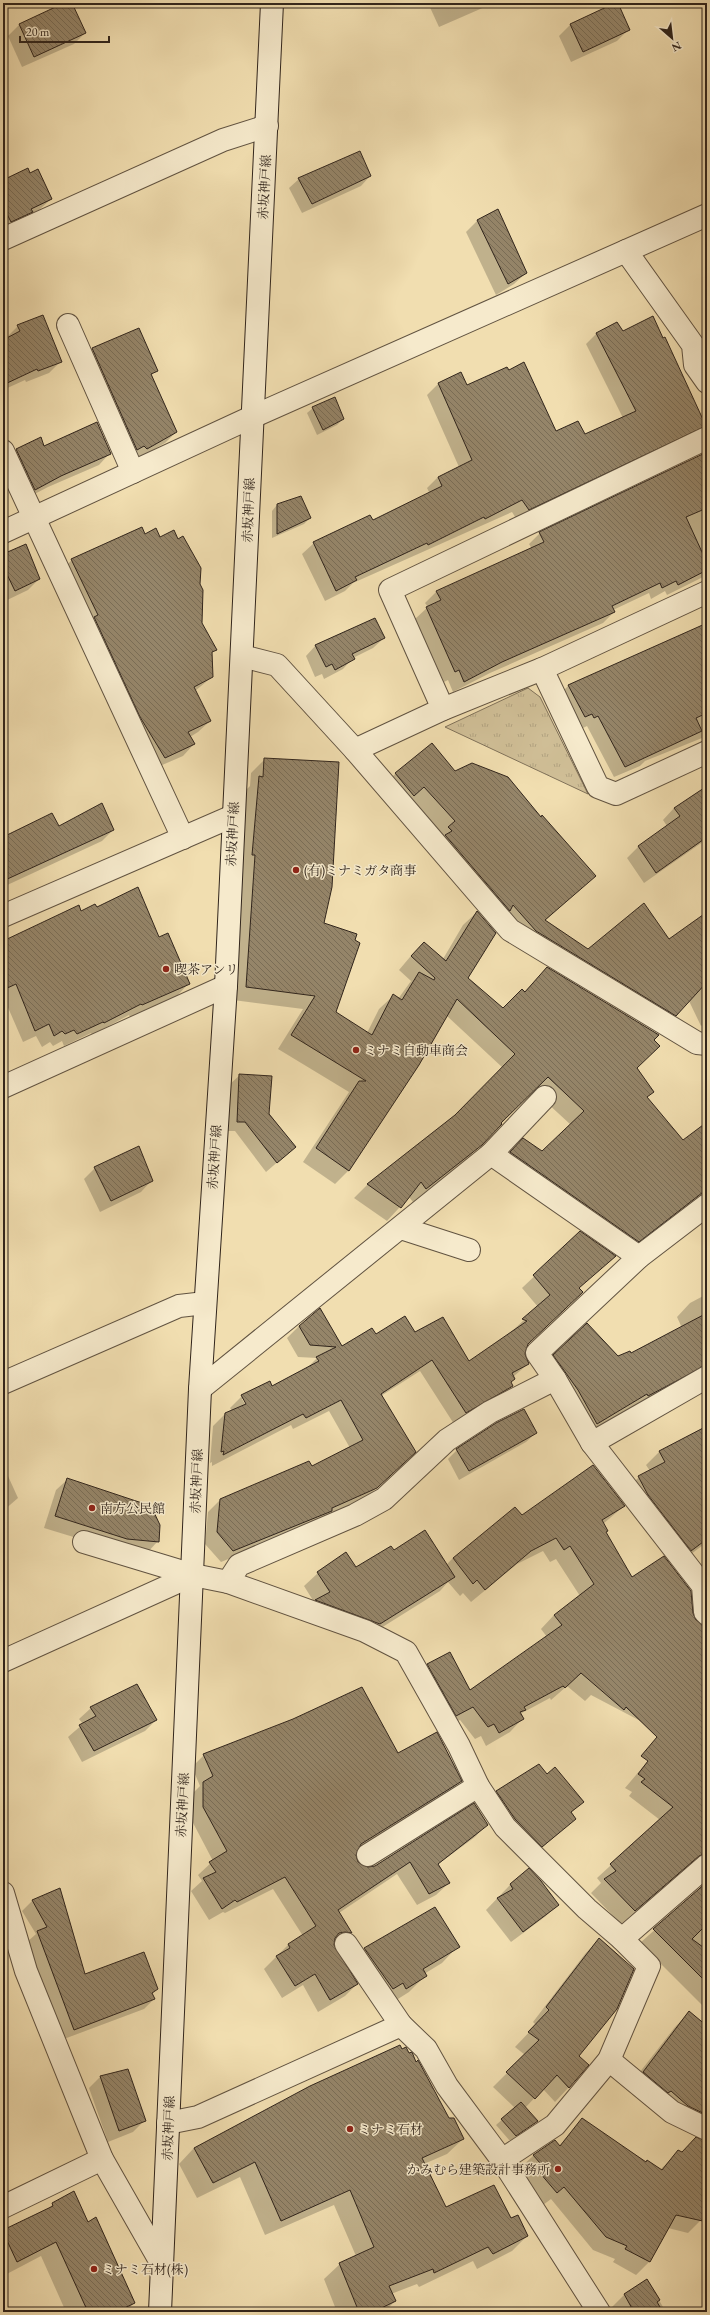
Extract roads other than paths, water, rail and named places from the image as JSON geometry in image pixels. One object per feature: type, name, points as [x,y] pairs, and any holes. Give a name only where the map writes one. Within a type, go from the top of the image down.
[{"type":"street","name":"赤坂神戸線","points":[[160,2312],[200,1389],[226,986],[232,816],[242,656],[252,417],[268,126],[272,3]]},
{"type":"street","points":[[3,240],[223,140],[268,126]]},
{"type":"street","points":[[3,532],[252,417],[707,215]]},
{"type":"street","points":[[626,251],[693,345],[695,365],[707,382]]},
{"type":"street","points":[[68,325],[132,472]]},
{"type":"street","points":[[443,709],[390,590],[707,438]]},
{"type":"street","points":[[3,451],[33,519],[183,838]]},
{"type":"street","points":[[355,750],[443,709],[542,669],[707,592]]},
{"type":"street","points":[[242,656],[277,665],[355,750],[510,930],[697,1043],[707,1044]]},
{"type":"street","points":[[542,669],[598,787],[616,794],[707,752]]},
{"type":"street","points":[[3,916],[232,816]]},
{"type":"street","points":[[3,1087],[226,986]]},
{"type":"street","points":[[200,1389],[491,1154],[544,1097]]},
{"type":"street","points":[[491,1154],[639,1257]]},
{"type":"street","points":[[707,1205],[639,1257],[537,1353],[555,1379],[592,1443],[703,1586],[705,1612],[707,1614]]},
{"type":"street","points":[[401,1228],[469,1250]]},
{"type":"street","points":[[3,1383],[179,1306],[205,1303]]},
{"type":"street","points":[[592,1443],[707,1377]]},
{"type":"street","points":[[228,1582],[239,1565],[355,1515],[384,1499],[447,1440],[490,1412],[555,1379]]},
{"type":"street","points":[[84,1542],[193,1575],[228,1582],[365,1631],[406,1652],[459,1746],[478,1786],[505,1827],[587,1909],[622,1939],[649,1966],[609,2060],[555,2125],[502,2160]]},
{"type":"street","points":[[3,1661],[193,1575]]},
{"type":"street","points":[[368,1855],[478,1786]]},
{"type":"street","points":[[622,1939],[707,1865]]},
{"type":"street","points":[[3,1893],[26,1971],[102,2159],[163,2266]]},
{"type":"street","points":[[346,1944],[400,2025],[426,2049],[447,2086],[502,2160],[599,2312]]},
{"type":"street","points":[[168,2122],[198,2117],[400,2025]]},
{"type":"street","points":[[609,2060],[672,2112],[707,2129]]},
{"type":"street","points":[[3,2207],[102,2159]]},
{"type":"place","name":"(有)ミナミガタ商事","points":[[296,870]]},
{"type":"place","name":"喫茶アンリ","points":[[166,969]]},
{"type":"place","name":"ミナミ自動車商会","points":[[356,1050]]},
{"type":"place","name":"南方公民館","points":[[92,1508]]},
{"type":"place","name":"ミナミ石材","points":[[350,2129]]},
{"type":"place","name":"かみむら建築設計事務所","points":[[558,2169]]},
{"type":"place","name":"ミナミ石材(株)","points":[[94,2269]]}]
